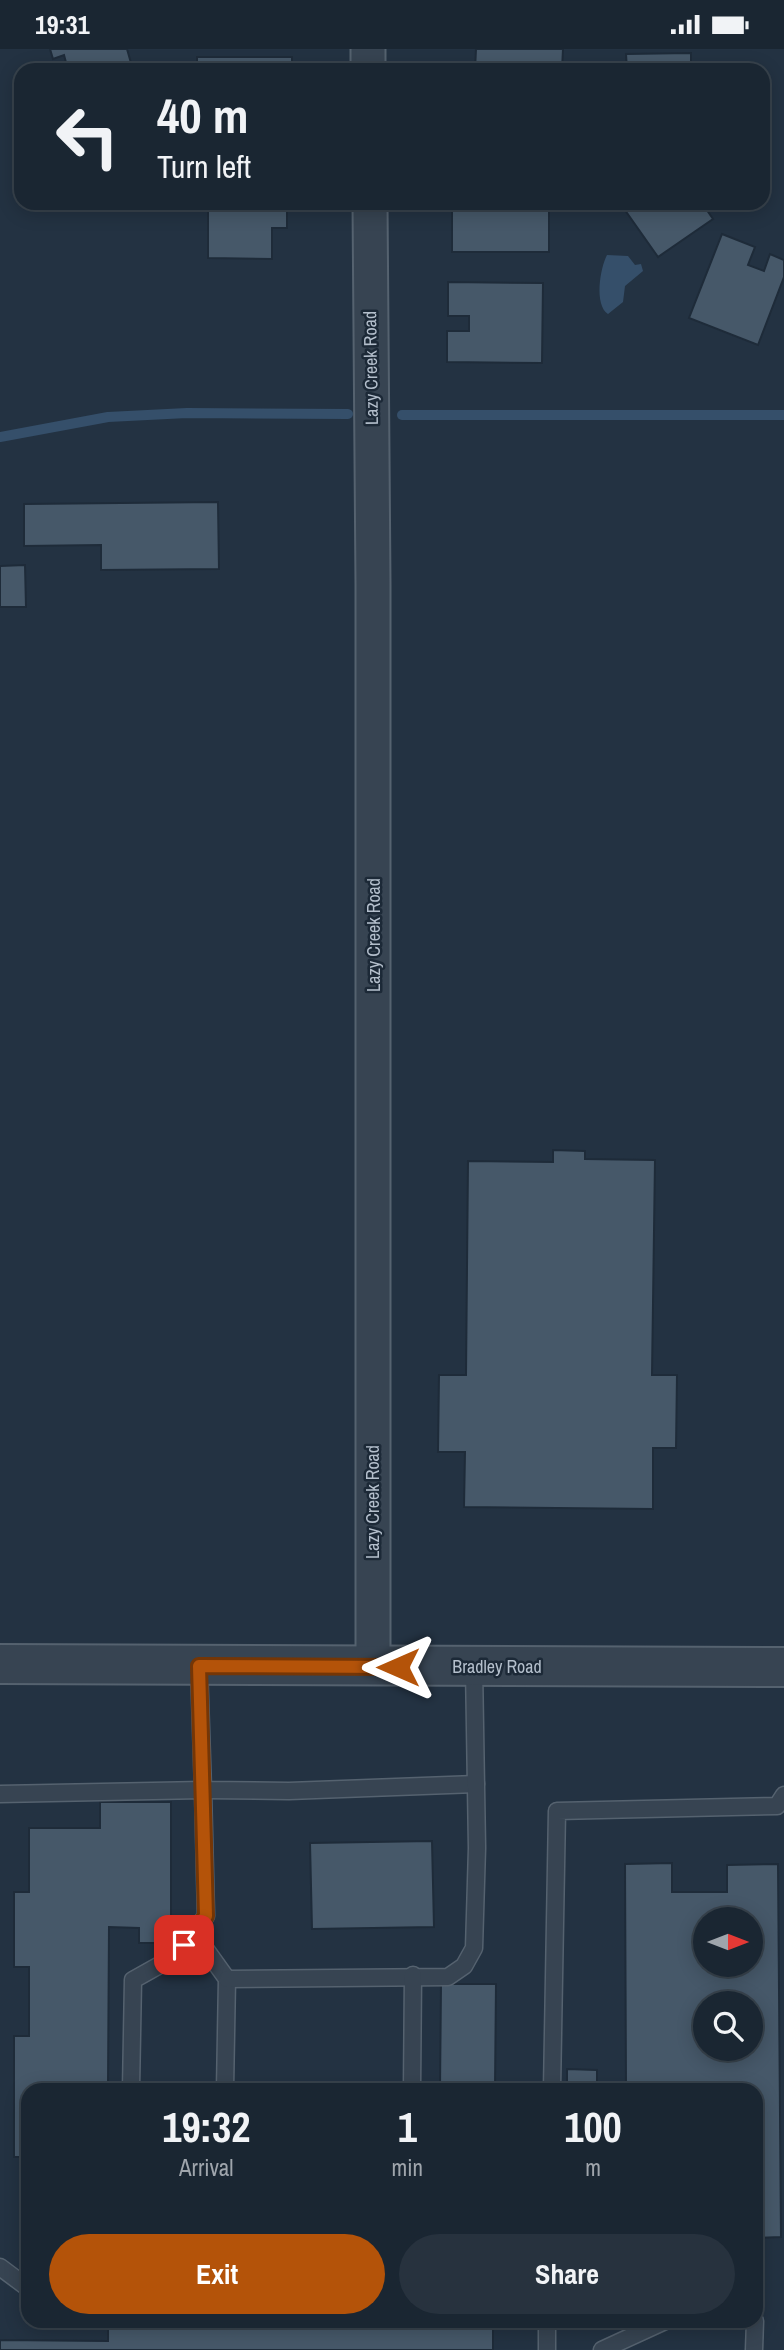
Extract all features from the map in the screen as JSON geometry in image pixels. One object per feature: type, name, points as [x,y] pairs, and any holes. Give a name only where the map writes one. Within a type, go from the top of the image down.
[{"type":"street","name":"Lazy Creek Road","points":[[370,210],[373,584],[373,1667]]},
{"type":"street","name":"Bradley Road","points":[[0,1664],[784,1667]]},
{"type":"lane","points":[[131,2083],[133,1980],[174,1957],[206,1916],[199,1666]]},
{"type":"lane","points":[[227,1979],[413,1975],[448,1977],[464,1966],[474,1948],[474,1667]]},
{"type":"lane","points":[[0,1794],[289,1791],[476,1784]]},
{"type":"lane","points":[[552,2083],[557,1811],[777,1805],[784,1795]]},
{"type":"lane","points":[[194,1933],[227,1979],[225,2083]]},
{"type":"lane","points":[[412,2083],[413,1975]]},
{"type":"lane","points":[[0,2267],[21,2283]]},
{"type":"lane","points":[[547,2328],[547,2350]]},
{"type":"lane","points":[[603,2350],[650,2328]]},
{"type":"lane","points":[[754,2350],[755,2328]]},
{"type":"water","points":[[607,255],[628,256],[635,265],[641,264],[643,271],[625,286],[623,302],[608,314],[601,303],[600,295],[602,268]]},
{"type":"building","points":[[50,49],[127,49],[131,63],[66,63],[64,55],[53,59]]},
{"type":"building","points":[[476,49],[563,49],[562,63],[475,63]]},
{"type":"building","points":[[691,53],[691,63],[627,63],[626,54]]},
{"type":"building","points":[[197,57],[292,57],[292,63],[197,63]]},
{"type":"building","points":[[208,210],[287,210],[287,228],[272,228],[272,259],[208,258]]},
{"type":"building","points":[[452,210],[549,210],[549,252],[452,252]]},
{"type":"building","points":[[625,210],[707,210],[713,219],[658,257]]},
{"type":"building","points":[[722,234],[755,247],[748,265],[764,271],[770,254],[784,260],[784,277],[758,345],[689,318]]},
{"type":"building","points":[[448,282],[543,283],[542,363],[447,362],[447,331],[469,331],[469,316],[448,316]]},
{"type":"building","points":[[218,502],[219,569],[101,570],[101,545],[24,546],[24,504]]},
{"type":"building","points":[[25,565],[26,607],[0,607],[0,566]]},
{"type":"building","points":[[553,1150],[585,1151],[585,1159],[655,1160],[652,1375],[677,1375],[676,1448],[653,1448],[653,1509],[464,1507],[465,1452],[438,1452],[439,1375],[466,1375],[468,1161],[553,1162]]},
{"type":"building","points":[[100,1802],[171,1802],[171,1943],[139,1943],[139,1928],[109,1927],[108,2083],[21,2083],[21,2157],[14,2157],[14,2036],[29,2036],[29,1967],[14,1967],[14,1892],[29,1892],[29,1828],[100,1828]]},
{"type":"building","points":[[432,1841],[434,1927],[312,1929],[310,1843]]},
{"type":"building","points":[[672,1863],[672,1892],[727,1892],[727,1865],[778,1864],[781,2237],[763,2238],[763,2083],[626,2083],[625,1864]]},
{"type":"building","points":[[441,1984],[496,1984],[495,2083],[440,2083]]},
{"type":"building","points":[[567,2069],[597,2070],[597,2083],[567,2083]]},
{"type":"building","points":[[108,2328],[493,2328],[493,2350],[0,2350],[0,2340],[108,2341]]},
{"type":"waterway","points":[[0,437],[108,417],[187,413],[348,414]]},
{"type":"waterway","points":[[402,415],[784,415]]},
{"type":"route","points":[[184,1945],[206,1916],[199,1666],[398,1667]]}]
